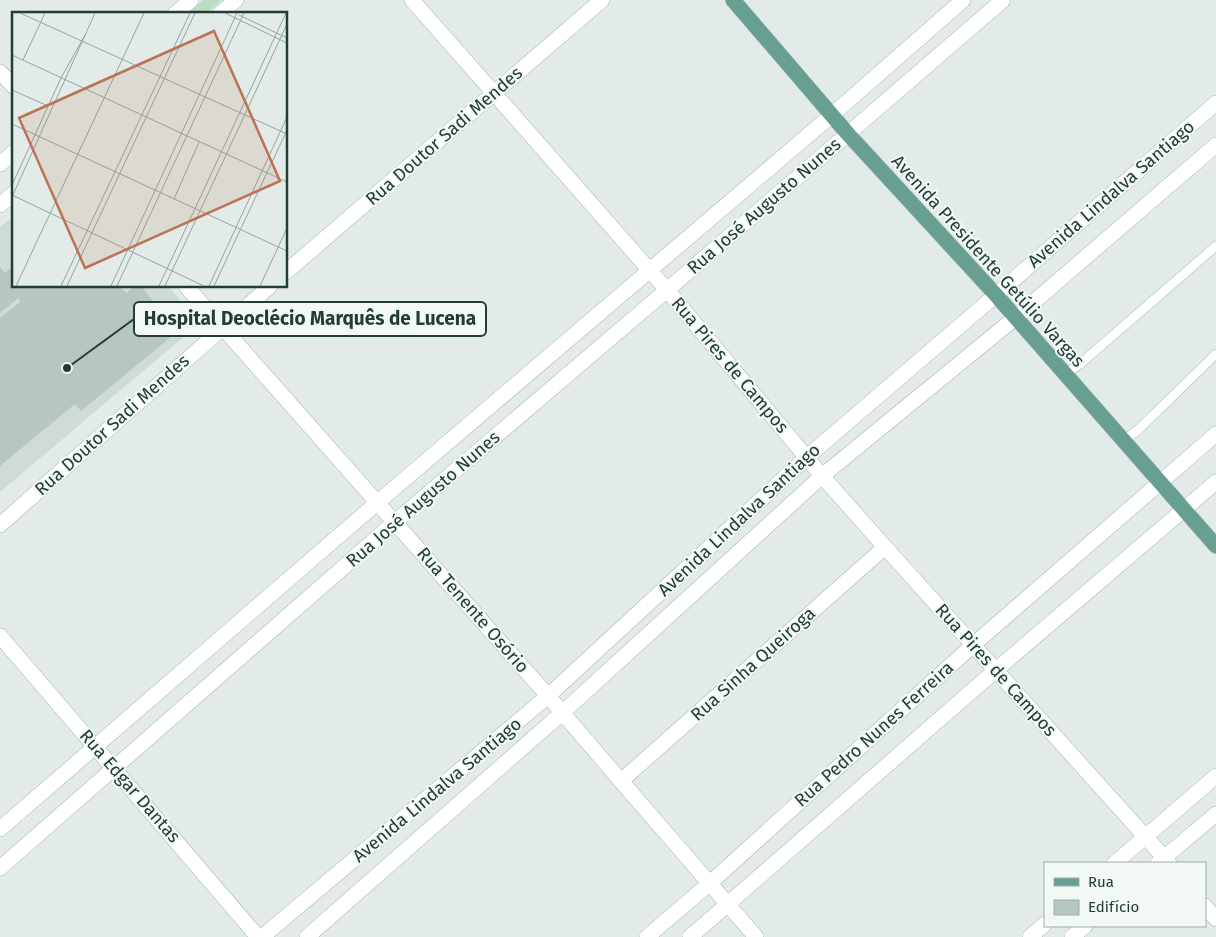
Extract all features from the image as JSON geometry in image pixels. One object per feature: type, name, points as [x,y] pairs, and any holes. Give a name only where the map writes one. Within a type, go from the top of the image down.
[{"type":"main road","name":"Avenida Presidente Getúlio Vargas","points":[[733,0],[833,114],[848,134],[996,295],[1216,546]]},
{"type":"street","points":[[222,12],[236,0]]},
{"type":"street","name":"Rua Pires de Campos","points":[[412,0],[650,270],[822,476],[1146,837],[1163,861]]},
{"type":"street","name":"Rua Doutor Sadi Mendes","points":[[288,270],[602,0]]},
{"type":"street","name":"Rua José Augusto Nunes","points":[[0,829],[378,502],[833,114],[963,0]]},
{"type":"street","name":"Rua José Augusto Nunes","points":[[0,868],[395,522],[1004,0]]},
{"type":"street","points":[[0,72],[12,85]]},
{"type":"street","name":"Avenida Lindalva Santiago","points":[[260,937],[548,696],[807,457],[1216,103]]},
{"type":"street","name":"Avenida Lindalva Santiago","points":[[307,937],[562,713],[822,476],[1015,318],[1216,145]]},
{"type":"street","points":[[0,164],[12,154]]},
{"type":"street","points":[[0,205],[12,195]]},
{"type":"street","name":"Rua Tenente Osório","points":[[188,288],[548,696],[756,937]]},
{"type":"street","name":"Rua Doutor Sadi Mendes","points":[[0,525],[268,288]]},
{"type":"street","name":"Rua Pedro Nunes Ferreira","points":[[647,937],[710,884],[973,645],[1216,434]]},
{"type":"street","name":"Rua Pedro Nunes Ferreira","points":[[690,937],[996,670],[1216,482]]},
{"type":"street","name":"Rua Sinha Queiroga","points":[[621,781],[885,547]]},
{"type":"street","name":"Rua Edgar Dantas","points":[[0,636],[260,937]]},
{"type":"street","points":[[1116,862],[1216,776]]},
{"type":"street","points":[[1163,861],[1216,814]]},
{"type":"street","points":[[1206,907],[1216,919]]},
{"type":"street","points":[[1030,937],[1044,925]]},
{"type":"street","points":[[1072,937],[1084,927]]},
{"type":"lane","points":[[1065,374],[1080,364],[1216,246]]},
{"type":"lane","points":[[1124,440],[1138,430],[1216,354]]},
{"type":"shaded area","points":[[12,218],[12,288],[170,288],[200,323],[0,492],[0,227]]},
{"type":"green space","points":[[203,0],[222,0],[208,12],[189,12]]},
{"type":"building","points":[[0,267],[5,273],[12,267],[12,288],[122,288],[126,293],[132,288],[143,288],[178,331],[81,411],[75,404],[0,466],[0,318],[21,301],[18,298],[0,313]]},
{"type":"place","name":"Hospital Deoclécio Marquês de Lucena","points":[[67,368]]}]
